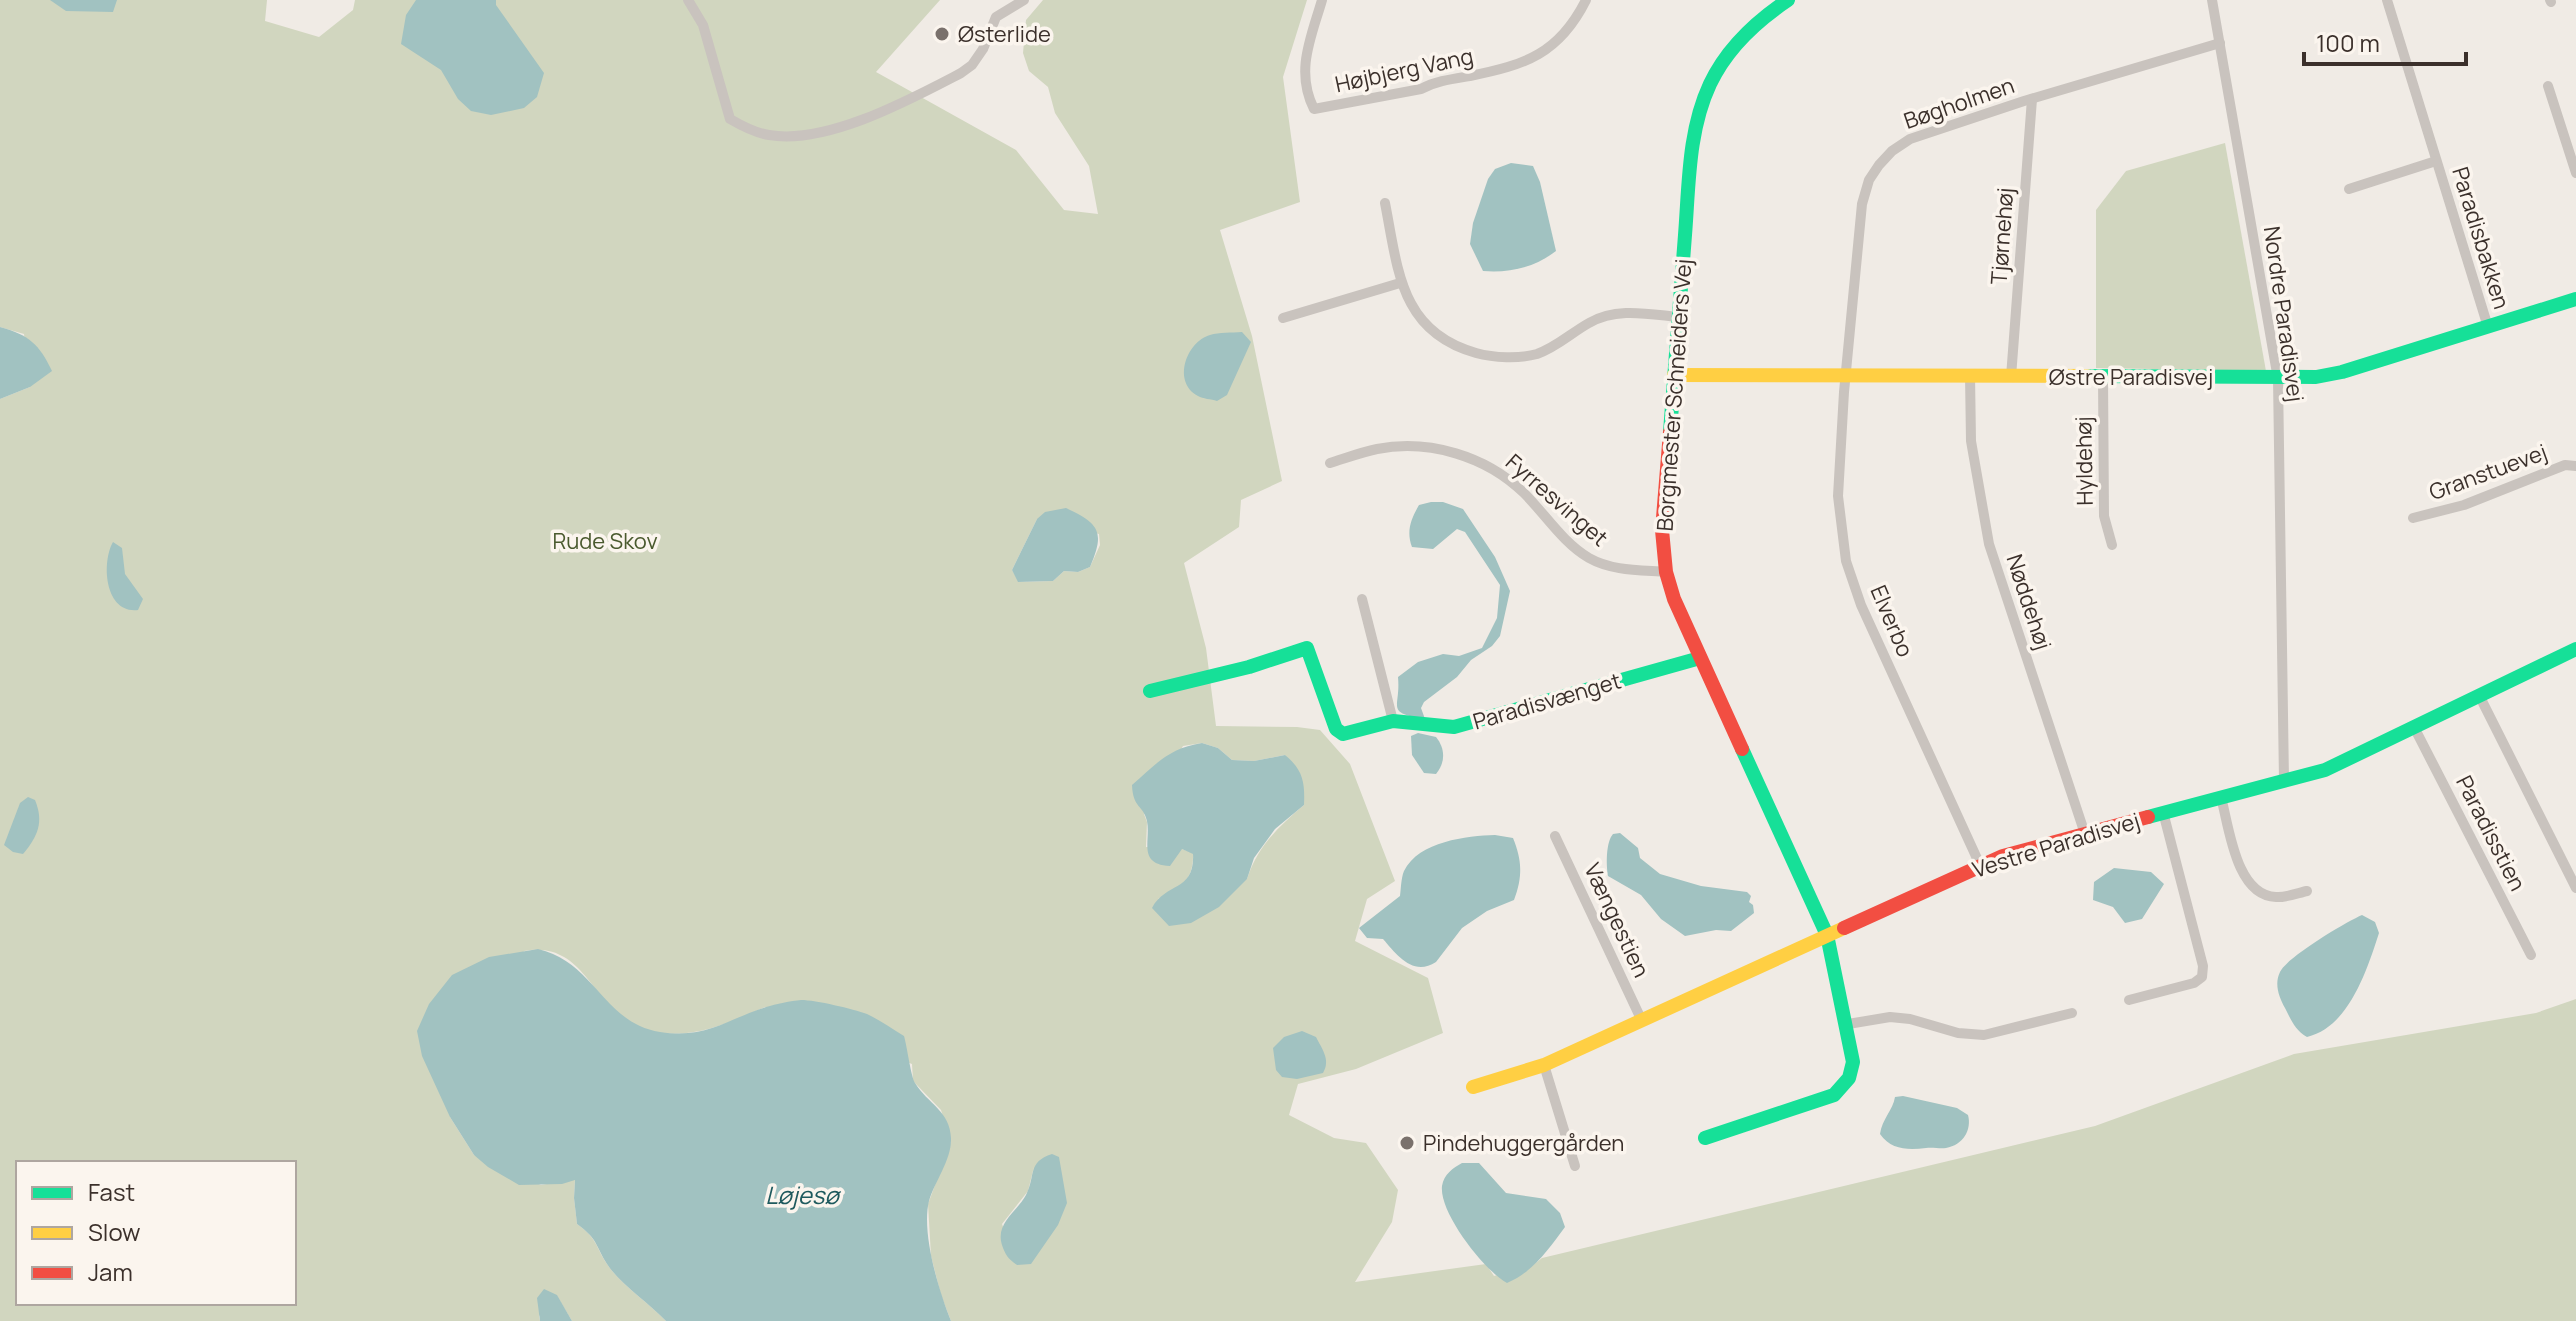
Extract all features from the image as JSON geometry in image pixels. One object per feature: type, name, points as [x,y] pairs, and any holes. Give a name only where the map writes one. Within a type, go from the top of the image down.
[{"type":"street","points":[[688,0],[703,25],[730,119],[747,129],[793,137],[884,112],[961,73],[972,65],[983,49],[996,17],[1024,0]]},
{"type":"street","name":"Højbjerg Vang","points":[[1322,0],[1304,64],[1307,95],[1314,109],[1511,68],[1537,57],[1559,40],[1586,0]]},
{"type":"street","name":"Borgmester Schneiders Vej","points":[[1705,1138],[1834,1095],[1847,1084],[1853,1072],[1854,1056],[1848,1024],[1827,935],[1674,599],[1666,572],[1662,530],[1693,141],[1700,108],[1710,80],[1727,53],[1769,10],[1788,0]]},
{"type":"street","name":"Nordre Paradisvej","points":[[2212,0],[2278,379],[2284,781]]},
{"type":"street","name":"Paradisbakken","points":[[2387,0],[2488,327]]},
{"type":"street","name":"Bøgholmen","points":[[1848,376],[1862,204],[1869,180],[1892,151],[1910,139],[2220,43]]},
{"type":"street","points":[[2548,86],[2576,173]]},
{"type":"street","name":"Tjørnehøj","points":[[2011,377],[2032,99]]},
{"type":"street","name":"Paradisbakken","points":[[2349,189],[2436,161]]},
{"type":"street","points":[[1385,203],[1400,283],[1409,303],[1423,323],[1459,348],[1484,356],[1534,355],[1556,345],[1590,322],[1610,314],[1629,312],[1678,317]]},
{"type":"street","points":[[1283,318],[1400,283]]},
{"type":"street","name":"Østre Paradisvej","points":[[1674,375],[2316,377],[2342,372],[2576,299]]},
{"type":"street","name":"Nøddehøj","points":[[1970,375],[1971,441],[1989,544],[2085,834]]},
{"type":"street","name":"Elverbo","points":[[1848,376],[1844,392],[1838,496],[1846,561],[1861,605],[1980,865]]},
{"type":"street","name":"Hyldehøj","points":[[2103,376],[2104,516],[2112,545]]},
{"type":"street","name":"Fyrresvinget","points":[[1330,463],[1378,449],[1405,447],[1434,448],[1465,456],[1496,470],[1523,492],[1573,546],[1588,557],[1618,569],[1666,572]]},
{"type":"street","name":"Granstuevej","points":[[2413,518],[2464,505],[2565,465],[2576,466]]},
{"type":"street","points":[[1362,599],[1393,721]]},
{"type":"street","name":"Paradisvænget","points":[[1150,691],[1249,667],[1307,648],[1336,729],[1343,734],[1393,721],[1454,727],[1700,658]]},
{"type":"street","name":"Vestre Paradisvej","points":[[1473,1087],[1544,1065],[1980,865],[2284,781],[2349,760],[2576,649]]},
{"type":"street","points":[[2480,697],[2576,888]]},
{"type":"street","name":"Paradisstien","points":[[2415,729],[2531,955]]},
{"type":"street","points":[[2221,797],[2240,869],[2249,883],[2263,894],[2277,898],[2307,891]]},
{"type":"street","points":[[2129,1000],[2194,983],[2202,977],[2203,966],[2163,812]]},
{"type":"street","name":"Vængestien","points":[[1555,836],[1642,1021]]},
{"type":"street","points":[[1848,1024],[1900,1018],[1958,1033],[1984,1035],[2072,1013]]},
{"type":"street","points":[[1544,1065],[1575,1166]]},
{"type":"green space","name":"Rude Skov","points":[[0,0],[267,0],[265,21],[319,37],[353,10],[355,0],[940,0],[876,72],[1016,150],[1064,210],[1098,214],[1089,166],[1055,113],[1048,87],[1029,71],[1023,53],[1026,20],[1043,0],[1307,0],[1283,77],[1300,202],[1220,230],[1252,336],[1282,481],[1241,500],[1239,527],[1184,563],[1206,648],[1216,726],[1320,730],[1350,764],[1395,881],[1367,899],[1355,941],[1428,978],[1443,1033],[1356,1069],[1298,1084],[1289,1115],[1334,1138],[1366,1143],[1398,1190],[1392,1222],[1355,1282],[1486,1264],[1494,1276],[1533,1265],[1542,1258],[2095,1126],[2294,1054],[2536,1013],[2576,999],[2576,1321],[951,1321],[931,1256],[928,1204],[951,1142],[941,1110],[913,1081],[912,1064],[765,1007],[699,1031],[664,1033],[647,1030],[617,1013],[573,963],[544,950],[524,951],[450,1117],[474,1155],[541,1185],[575,1179],[577,1224],[593,1239],[619,1278],[666,1321],[572,1321],[557,1296],[539,1316],[540,1321],[0,1321],[0,399],[30,387],[24,334],[0,327]],"holes":[[[1037,519],[1099,534],[1100,545],[1090,567],[1078,572],[1064,571],[1053,581],[1019,582],[1012,570]],[[1202,743],[1218,748],[1232,760],[1254,761],[1285,755],[1304,805],[1270,838],[1247,879],[1158,899],[1188,877],[1193,853],[1182,849],[1146,847],[1147,822],[1144,814],[1183,746]],[[1034,1167],[1017,1265],[1002,1224],[1028,1191]]]},
{"type":"green space","points":[[2225,143],[2266,371],[2096,368],[2096,210],[2126,171]]},
{"type":"water","points":[[50,0],[117,0],[113,12],[66,11]]},
{"type":"water","points":[[416,0],[496,0],[496,5],[544,73],[537,97],[524,108],[491,115],[471,111],[458,99],[441,70],[401,44],[406,15]]},
{"type":"water","points":[[1511,163],[1533,166],[1540,182],[1556,251],[1539,262],[1521,268],[1483,271],[1470,244],[1473,223],[1488,179],[1495,169]]},
{"type":"water","points":[[0,327],[19,333],[32,342],[52,371],[30,387],[0,399]]},
{"type":"water","points":[[1242,332],[1251,342],[1227,395],[1217,401],[1202,398],[1190,390],[1184,372],[1194,346],[1210,335]]},
{"type":"water","points":[[1443,502],[1463,509],[1495,557],[1510,591],[1500,636],[1492,646],[1471,660],[1457,677],[1424,702],[1421,708],[1425,719],[1399,711],[1398,677],[1418,662],[1443,654],[1459,656],[1482,648],[1497,618],[1500,585],[1465,532],[1457,529],[1433,549],[1412,547],[1409,530],[1414,515],[1419,505]]},
{"type":"water","points":[[1066,508],[1086,519],[1096,530],[1097,545],[1090,567],[1078,572],[1064,571],[1053,581],[1018,582],[1012,570],[1037,519],[1045,512]]},
{"type":"water","points":[[113,542],[122,548],[125,574],[143,599],[138,610],[127,609],[112,596],[107,562]]},
{"type":"water","points":[[1418,733],[1436,737],[1441,746],[1443,760],[1436,774],[1424,773],[1412,755],[1411,736]]},
{"type":"water","points":[[1202,743],[1218,748],[1232,760],[1254,761],[1285,755],[1302,777],[1304,805],[1275,829],[1254,858],[1247,879],[1219,907],[1191,923],[1169,926],[1152,908],[1165,894],[1185,881],[1192,866],[1193,854],[1182,849],[1170,866],[1153,861],[1148,850],[1147,821],[1134,798],[1132,785],[1172,753]]},
{"type":"water","points":[[28,797],[35,800],[39,822],[36,835],[23,854],[13,852],[4,845],[20,803]]},
{"type":"water","points":[[1620,833],[1638,848],[1640,858],[1660,874],[1701,886],[1747,892],[1751,896],[1749,902],[1753,905],[1754,913],[1731,931],[1716,930],[1685,936],[1661,919],[1641,895],[1608,876],[1609,842],[1613,834]]},
{"type":"water","points":[[1495,835],[1513,838],[1516,846],[1520,876],[1514,900],[1487,911],[1462,928],[1436,962],[1428,966],[1413,966],[1383,939],[1367,938],[1359,928],[1400,896],[1404,871],[1421,853],[1445,842]]},
{"type":"water","points":[[2114,868],[2151,872],[2164,884],[2142,919],[2125,923],[2113,907],[2093,900],[2094,882]]},
{"type":"water","points":[[2362,915],[2375,922],[2379,933],[2362,980],[2334,1022],[2307,1037],[2294,1024],[2281,999],[2277,986],[2280,972],[2305,949]]},
{"type":"water","name":"Løjesø","points":[[538,949],[573,966],[625,1017],[660,1032],[703,1031],[766,1007],[801,1000],[867,1014],[904,1036],[915,1083],[943,1114],[950,1129],[951,1146],[929,1201],[927,1229],[932,1262],[951,1321],[666,1321],[619,1278],[607,1264],[593,1238],[577,1224],[575,1180],[562,1184],[519,1185],[474,1155],[450,1117],[422,1056],[417,1031],[429,1004],[452,975],[489,957]]},
{"type":"water","points":[[1302,1031],[1316,1037],[1325,1055],[1323,1073],[1297,1079],[1282,1077],[1276,1070],[1273,1048],[1284,1037]]},
{"type":"water","points":[[1895,1097],[1957,1108],[1968,1115],[1969,1126],[1965,1136],[1957,1144],[1944,1148],[1906,1149],[1889,1143],[1880,1134],[1881,1129]]},
{"type":"water","points":[[1052,1154],[1059,1157],[1067,1203],[1058,1225],[1031,1264],[1017,1265],[1004,1251],[1002,1230],[1026,1195],[1035,1165]]},
{"type":"water","points":[[1462,1163],[1479,1163],[1506,1193],[1546,1199],[1560,1213],[1565,1227],[1532,1267],[1507,1283],[1476,1254],[1448,1211],[1443,1197],[1443,1182],[1449,1172]]},
{"type":"water","points":[[544,1289],[557,1295],[572,1321],[540,1321],[537,1298]]},
{"type":"traffic: fast","points":[[1670,432],[1689,178],[1697,120],[1710,84],[1733,47],[1764,17],[1788,0]]},
{"type":"traffic: fast","points":[[2087,376],[2316,377],[2342,372],[2576,299]]},
{"type":"traffic: fast","points":[[1150,691],[1249,667],[1307,648],[1336,729],[1343,734],[1393,721],[1454,727],[1700,658]]},
{"type":"traffic: fast","points":[[2148,817],[2325,770],[2576,649]]},
{"type":"traffic: fast","points":[[1705,1138],[1834,1095],[1849,1078],[1853,1062],[1827,935],[1742,749]]},
{"type":"traffic: slow","points":[[1674,375],[2087,376]]},
{"type":"traffic: slow","points":[[1473,1087],[1544,1065],[1844,928]]},
{"type":"traffic: jam","points":[[1670,432],[1662,530],[1666,572],[1674,599],[1742,749]]},
{"type":"traffic: jam","points":[[1844,928],[2003,856],[2148,817]]},
{"type":"place","name":"Østerlide","points":[[942,34]]},
{"type":"place","name":"Pindehuggergården","points":[[1407,1143]]}]
